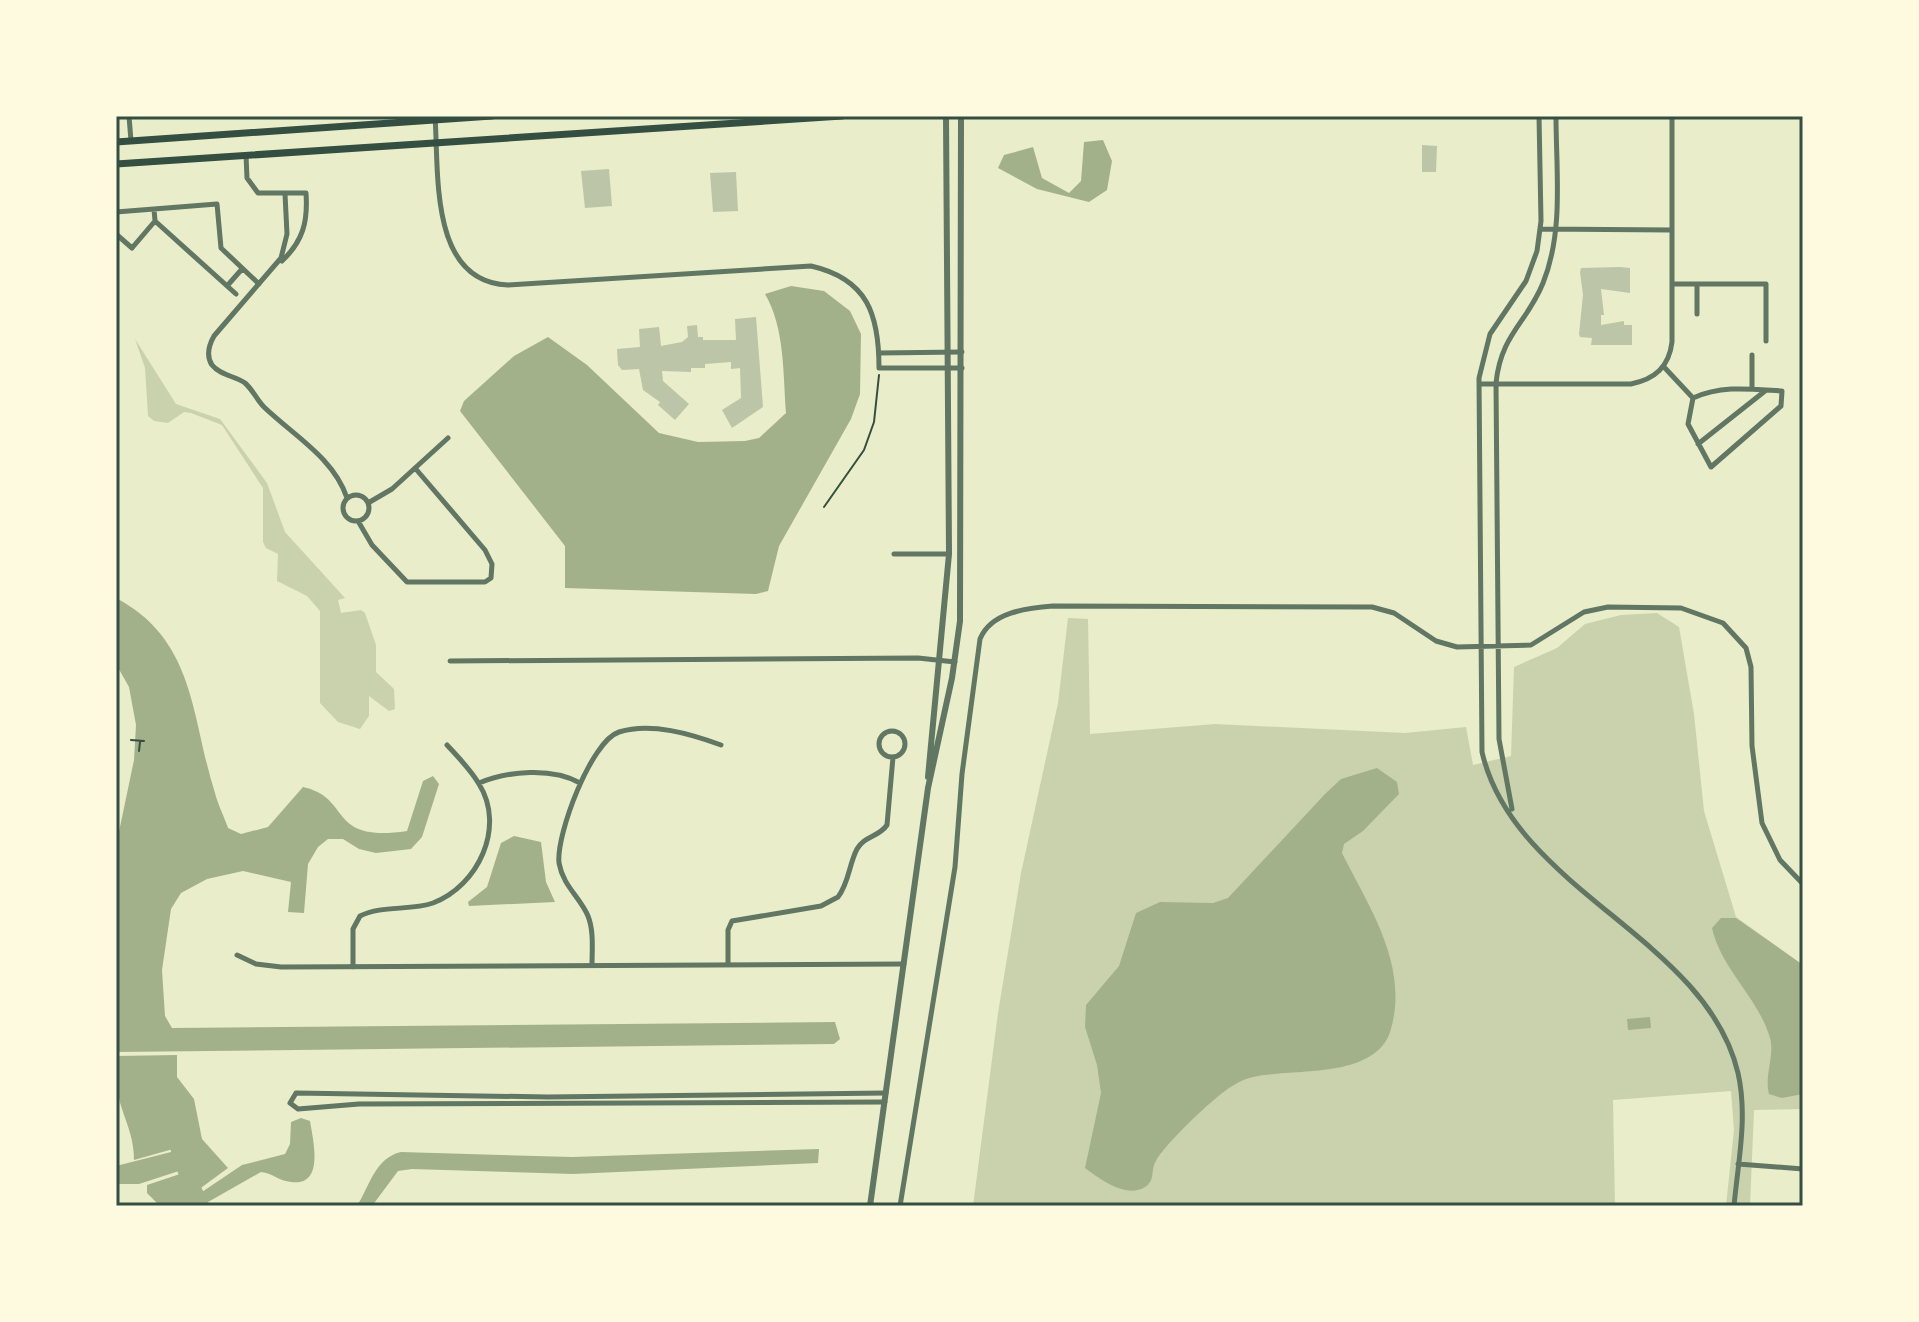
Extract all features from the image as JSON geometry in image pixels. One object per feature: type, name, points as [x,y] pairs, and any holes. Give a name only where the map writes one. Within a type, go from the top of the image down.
[{"type":"main road","points":[[116,142],[492,116]]},
{"type":"main road","points":[[116,164],[842,116]]},
{"type":"street","points":[[129,116],[131,141]]},
{"type":"street","points":[[870,1206],[928,788],[949,554],[946,116]]},
{"type":"street","points":[[928,788],[955,662],[962,554],[961,116]]},
{"type":"street","points":[[1539,116],[1540,229],[1531,272],[1490,334],[1478,384],[1482,752],[1489,777],[1540,852],[1687,983],[1715,1019],[1731,1051],[1740,1088],[1743,1118],[1734,1206]]},
{"type":"street","points":[[1513,814],[1499,739],[1496,383],[1507,341],[1542,287],[1552,257],[1556,116]]},
{"type":"street","points":[[1478,384],[1631,384],[1650,379],[1664,367],[1672,342],[1672,116]]},
{"type":"street","points":[[435,118],[447,234],[453,254],[473,277],[508,285],[811,266],[843,278],[864,296],[875,320],[879,368],[962,368]]},
{"type":"street","points":[[246,155],[252,188],[265,195],[306,193],[306,222],[300,241],[214,336],[209,344],[210,362],[215,368],[246,384],[260,404],[326,463],[338,475],[347,498]]},
{"type":"street","points":[[277,265],[285,245],[285,194]]},
{"type":"street","points":[[116,212],[217,204],[221,248],[259,284]]},
{"type":"street","points":[[154,209],[155,221],[236,294]]},
{"type":"street","points":[[116,234],[132,248],[155,221]]},
{"type":"street","points":[[1540,229],[1672,230]]},
{"type":"street","points":[[227,286],[242,269]]},
{"type":"street","points":[[1672,284],[1766,284],[1766,341]]},
{"type":"street","points":[[1697,284],[1697,314]]},
{"type":"street","points":[[879,353],[962,352]]},
{"type":"street","points":[[1752,355],[1752,388]]},
{"type":"street","points":[[1664,367],[1693,398]]},
{"type":"street","points":[[1752,388],[1782,391],[1781,406],[1711,467],[1688,424],[1693,398],[1708,391],[1752,388]]},
{"type":"street","points":[[1698,444],[1766,390]]},
{"type":"street","points":[[368,503],[392,489],[448,438]]},
{"type":"street","points":[[368,503],[359,495],[347,498],[343,505],[344,513],[358,521],[372,545],[407,582],[485,582],[491,578],[492,564],[485,550],[415,468]]},
{"type":"street","points":[[358,521],[367,515],[368,503]]},
{"type":"street","points":[[894,554],[949,554]]},
{"type":"street","points":[[900,1206],[950,895],[980,639],[984,631],[999,619],[1020,611],[1053,606],[1372,607],[1394,613],[1446,645],[1499,647],[1531,645],[1554,634],[1572,618],[1596,608],[1681,608],[1723,623],[1746,648],[1751,667],[1752,746],[1762,823],[1780,860],[1803,884]]},
{"type":"street","points":[[450,661],[955,662]]},
{"type":"street","points":[[892,730],[900,733],[905,741],[904,750],[893,757],[881,752],[878,742],[883,734],[892,730]]},
{"type":"street","points":[[592,965],[590,921],[568,888],[559,861],[566,816],[580,783],[608,740],[620,732],[684,732],[721,745]]},
{"type":"street","points":[[353,967],[353,929],[360,916],[438,901],[456,890],[476,868],[487,842],[489,823],[479,783],[447,745]]},
{"type":"street","points":[[728,964],[728,930],[732,921],[821,906],[838,897],[858,847],[864,840],[882,833],[887,825],[893,757]]},
{"type":"street","points":[[479,783],[497,775],[550,773],[580,783]]},
{"type":"street","points":[[237,955],[266,966],[904,964]]},
{"type":"street","points":[[296,1093],[886,1098],[374,1103],[298,1109],[290,1103],[296,1093]]},
{"type":"street","points":[[1738,1164],[1803,1169]]},
{"type":"path","points":[[824,507],[869,437],[874,422],[879,368]]},
{"type":"path","points":[[131,740],[142,741],[139,751]]},
{"type":"shaded area","points":[[1103,140],[1112,161],[1107,190],[1089,202],[1037,189],[998,168],[1004,155],[1033,147],[1042,178],[1069,193],[1081,181],[1084,142]]},
{"type":"shaded area","points":[[791,286],[824,291],[850,311],[861,334],[860,394],[851,419],[779,546],[768,591],[756,594],[565,588],[565,546],[460,411],[464,401],[514,356],[548,337],[587,365],[659,433],[698,442],[759,438],[786,413],[780,336],[765,294]]},
{"type":"shaded area","points":[[135,339],[176,404],[220,419],[267,483],[285,532],[345,598],[338,600],[341,613],[361,610],[365,613],[376,645],[376,672],[394,689],[395,709],[389,711],[369,696],[369,716],[360,729],[338,722],[320,703],[320,611],[307,596],[277,581],[278,554],[266,548],[263,542],[263,488],[222,425],[184,412],[168,423],[154,421],[148,416],[145,368]]},
{"type":"shaded area","points":[[116,598],[142,615],[162,636],[176,658],[194,709],[216,797],[228,828],[241,834],[268,827],[303,787],[329,800],[343,818],[364,831],[407,831],[423,781],[433,776],[439,784],[422,837],[411,849],[376,853],[359,849],[343,839],[328,839],[318,847],[308,864],[304,913],[288,912],[291,882],[243,871],[207,879],[181,893],[171,909],[162,970],[165,1016],[172,1028],[835,1022],[840,1039],[834,1044],[116,1052],[116,846],[134,760],[136,725],[129,687],[116,664]]},
{"type":"shaded area","points":[[1657,613],[1679,627],[1694,714],[1704,811],[1736,917],[1803,965],[1803,1109],[1754,1110],[1750,1206],[1726,1206],[1734,1130],[1731,1091],[1613,1100],[1615,1206],[973,1206],[998,1013],[1021,873],[1058,703],[1068,618],[1088,619],[1090,734],[1215,724],[1405,733],[1466,727],[1473,765],[1511,756],[1514,667],[1557,648],[1585,624],[1621,615]]},
{"type":"shaded area","points":[[1377,768],[1397,782],[1399,794],[1363,831],[1344,844],[1342,853],[1374,916],[1391,959],[1395,1005],[1391,1029],[1384,1044],[1373,1054],[1342,1067],[1258,1076],[1234,1085],[1204,1108],[1169,1144],[1156,1161],[1151,1181],[1138,1190],[1114,1186],[1085,1168],[1101,1093],[1097,1065],[1085,1027],[1086,1005],[1119,966],[1136,913],[1160,902],[1213,903],[1228,898],[1341,779]]},
{"type":"shaded area","points":[[514,836],[541,842],[546,882],[555,902],[469,906],[468,902],[487,887],[501,843]]},
{"type":"shaded area","points":[[1721,918],[1736,918],[1803,965],[1803,1094],[1782,1098],[1769,1094],[1770,1038],[1757,1009],[1717,943],[1712,928]]},
{"type":"shaded area","points":[[1650,1017],[1651,1028],[1628,1030],[1627,1019]]},
{"type":"shaded area","points":[[177,1055],[177,1077],[194,1099],[202,1139],[228,1168],[194,1193],[197,1206],[160,1206],[147,1193],[147,1185],[186,1172],[189,1168],[180,1147],[134,1160],[132,1140],[117,1089],[116,1056]]},
{"type":"shaded area","points":[[301,1118],[310,1121],[313,1139],[313,1170],[309,1177],[302,1182],[291,1182],[261,1172],[201,1206],[196,1196],[242,1165],[285,1154],[290,1144],[291,1122]]},
{"type":"shaded area","points":[[819,1149],[818,1163],[573,1174],[412,1169],[398,1171],[372,1206],[357,1206],[379,1166],[401,1152],[572,1157]]},
{"type":"shaded area","points":[[179,1150],[185,1169],[139,1184],[116,1184],[116,1166]]},
{"type":"building","points":[[1422,145],[1437,146],[1436,172],[1422,172]]},
{"type":"building","points":[[609,169],[612,206],[585,208],[581,171]]},
{"type":"building","points":[[736,172],[738,211],[713,212],[710,173]]},
{"type":"building","points":[[1581,268],[1630,268],[1630,293],[1601,289],[1604,315],[1601,315],[1601,325],[1624,321],[1624,325],[1632,325],[1632,345],[1591,345],[1592,338],[1580,337],[1579,334],[1583,295]]},
{"type":"building","points":[[756,317],[763,407],[732,428],[722,410],[741,398],[740,368],[731,369],[731,362],[705,364],[705,368],[691,368],[691,372],[662,371],[663,381],[689,404],[675,420],[658,405],[660,402],[643,390],[639,369],[622,370],[618,365],[617,349],[640,347],[639,329],[659,327],[661,346],[682,342],[688,337],[687,326],[697,325],[698,337],[703,337],[703,340],[736,340],[735,319]]},
{"type":"waterway","points":[[171,1125],[201,1206]]}]
